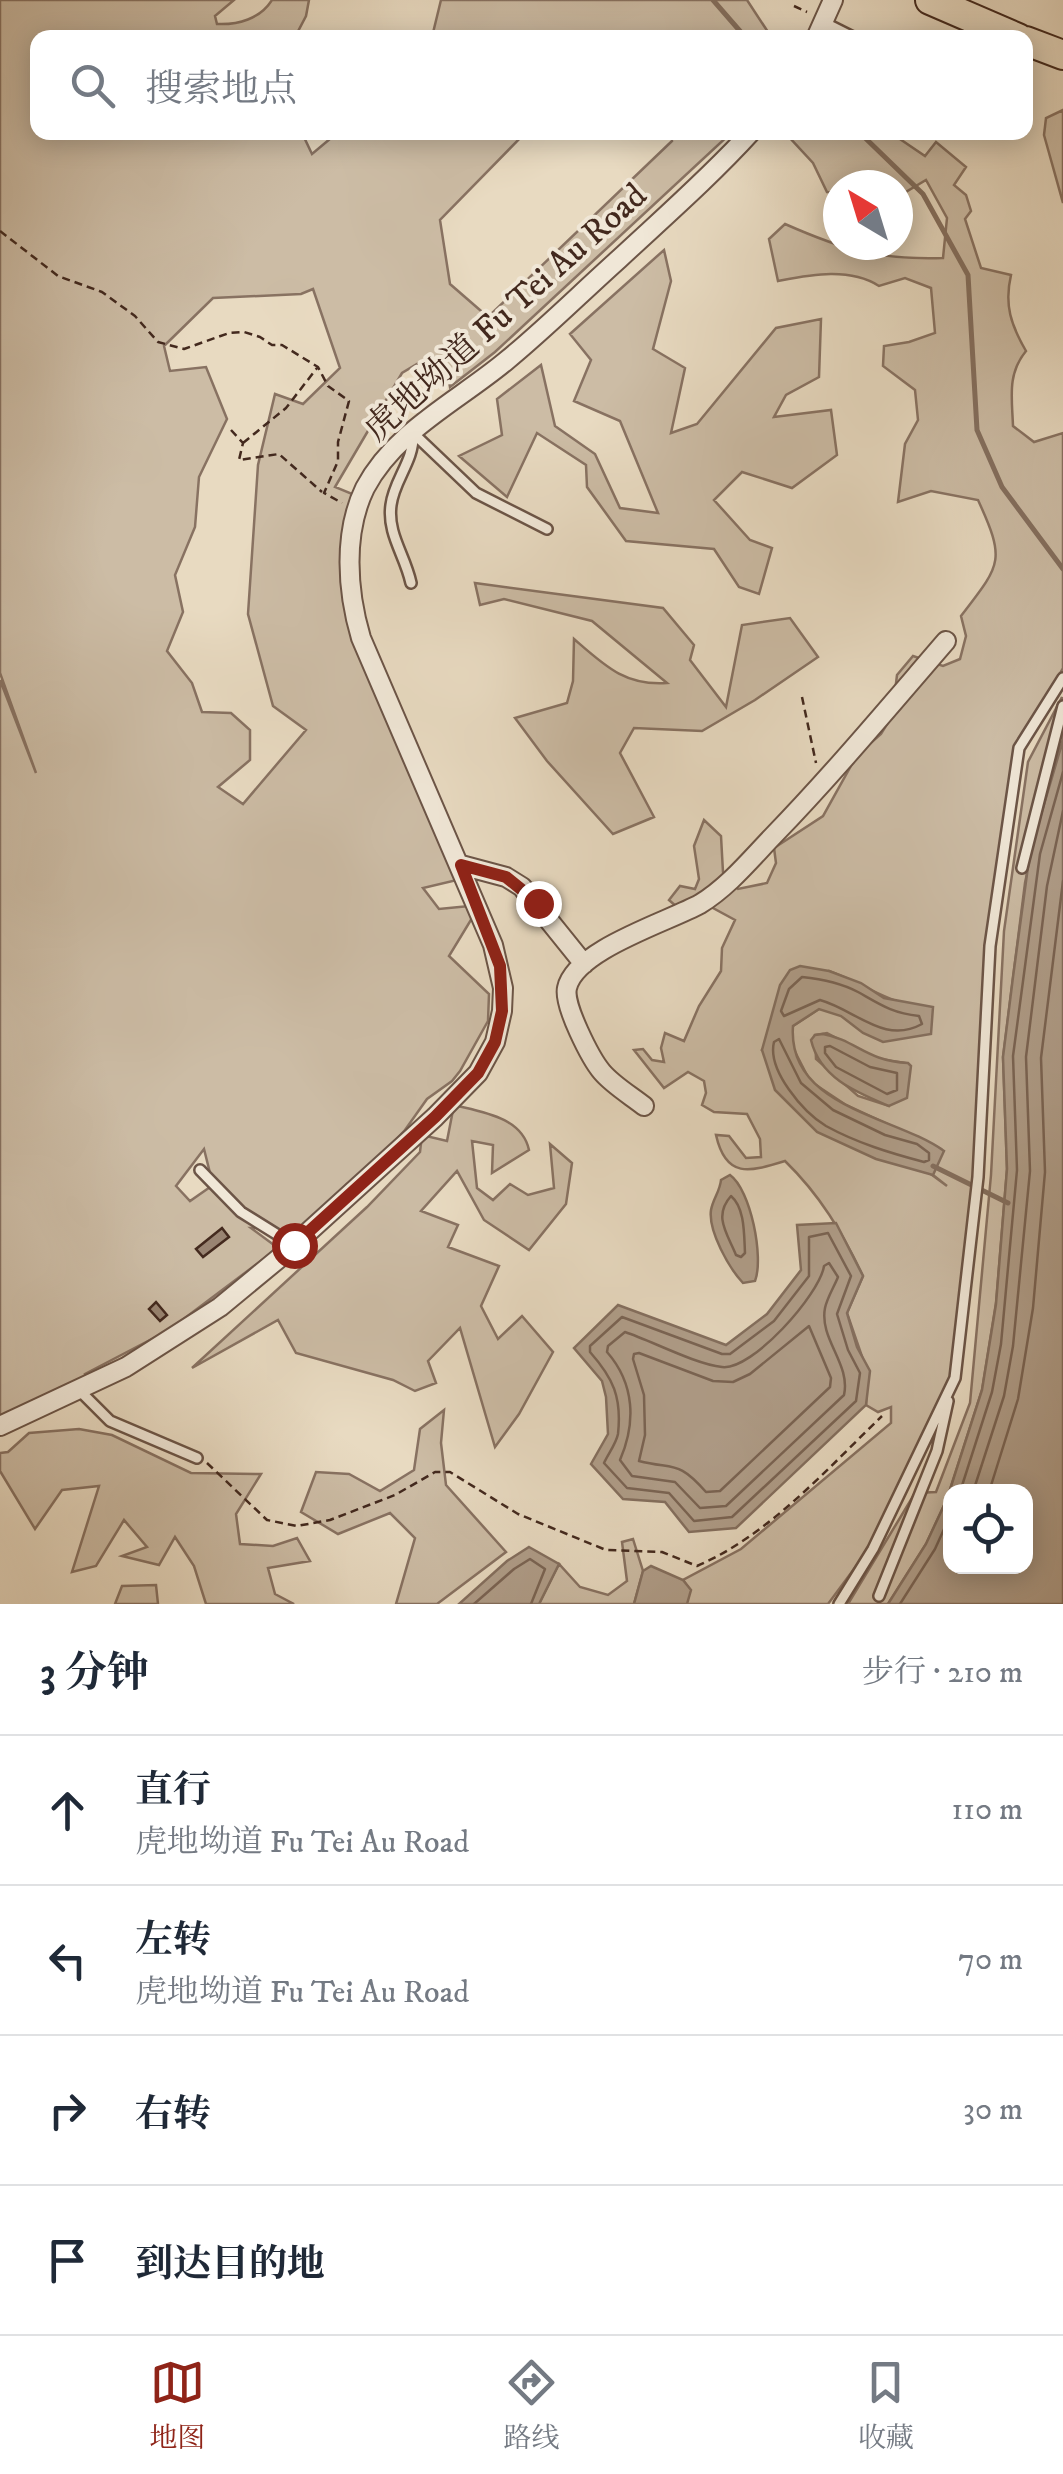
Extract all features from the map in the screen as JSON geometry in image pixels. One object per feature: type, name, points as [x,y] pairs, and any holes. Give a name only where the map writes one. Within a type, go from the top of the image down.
[{"type":"main road","points":[[930,0],[974,29]]},
{"type":"main road","points":[[1033,43],[1063,55]]},
{"type":"street","points":[[819,30],[833,0]]},
{"type":"street","name":"虎地坳道 Fu Tei Au Road","points":[[0,1426],[126,1367],[190,1328],[254,1281],[478,1073],[495,1042],[502,1011],[500,966],[356,621],[350,568],[357,511],[374,476],[412,432],[504,362],[744,140]]},
{"type":"street","points":[[644,1106],[603,1073],[591,1056],[567,1001],[567,988],[576,969],[702,903],[729,881],[820,788],[946,641]]},
{"type":"street","points":[[461,865],[506,877],[522,887],[584,964]]},
{"type":"lane","points":[[412,432],[476,493],[546,529]]},
{"type":"lane","points":[[411,583],[390,522],[391,500],[413,447],[412,432]]},
{"type":"lane","points":[[879,1596],[936,1451],[954,1380],[978,1176],[990,946],[1018,748],[1063,678]]},
{"type":"lane","points":[[1022,868],[1063,706]]},
{"type":"lane","points":[[200,1170],[242,1212],[294,1245]]},
{"type":"lane","points":[[838,1604],[874,1549],[954,1380]]},
{"type":"lane","points":[[79,1390],[110,1422],[196,1458]]},
{"type":"path","points":[[0,232],[58,276],[102,292],[136,316],[158,342],[184,349],[228,333],[244,332],[272,345],[282,345],[318,367],[328,386],[348,401],[338,442],[338,461],[324,493]]},
{"type":"path","points":[[318,367],[286,408],[243,443],[239,460],[279,454],[324,493],[357,511]]},
{"type":"path","points":[[230,430],[243,443]]},
{"type":"path","points":[[802,696],[820,788]]},
{"type":"path","points":[[196,1458],[214,1467],[266,1520],[296,1526],[330,1520],[395,1495],[438,1472],[450,1472],[518,1514],[606,1550],[662,1552],[697,1566],[729,1552],[803,1492],[882,1416]]},
{"type":"shaded area","points":[[0,0],[234,0],[215,16],[217,24],[225,24],[255,16],[272,0],[309,0],[299,30],[30,30],[30,140],[305,140],[312,154],[329,140],[518,140],[440,220],[450,284],[488,317],[672,140],[723,140],[495,352],[450,387],[445,357],[427,358],[402,373],[335,487],[362,498],[348,623],[433,805],[474,876],[423,888],[439,909],[480,905],[449,956],[489,994],[488,1021],[460,1071],[427,1099],[372,1165],[346,1185],[345,1201],[295,1236],[273,1228],[251,1228],[278,1248],[169,1330],[0,1417],[0,680],[36,773],[0,673]],"holes":[[[313,289],[340,368],[303,404],[275,394],[258,465],[248,614],[273,706],[306,730],[243,804],[218,787],[250,760],[250,730],[231,713],[202,712],[192,683],[167,651],[183,612],[175,575],[195,527],[199,477],[227,419],[206,367],[170,371],[164,346],[213,298],[301,294]],[[204,1149],[213,1185],[190,1201],[176,1186]]]},
{"type":"shaded area","points":[[441,0],[747,0],[767,30],[434,30]]},
{"type":"shaded area","points":[[1063,110],[1063,203],[1044,135],[1046,118]]},
{"type":"shaded area","points":[[792,140],[901,140],[925,156],[936,142],[966,167],[954,185],[966,195],[971,211],[965,219],[981,268],[1011,275],[1010,314],[1026,351],[1013,377],[1013,426],[1034,442],[1063,433],[1063,668],[1018,748],[986,1013],[978,1177],[955,1378],[880,1534],[828,1604],[686,1604],[690,1590],[683,1580],[741,1549],[891,1423],[891,1407],[878,1412],[866,1405],[867,1371],[847,1313],[863,1276],[820,1201],[785,1161],[750,1169],[733,1165],[720,1149],[716,1135],[729,1136],[746,1158],[761,1157],[760,1139],[747,1114],[714,1112],[702,1105],[704,1081],[688,1072],[664,1088],[634,1050],[643,1049],[652,1060],[664,1062],[661,1048],[665,1033],[684,1041],[699,1006],[721,971],[722,948],[735,920],[711,907],[678,908],[669,900],[680,886],[695,889],[699,879],[694,846],[704,820],[721,836],[723,872],[738,889],[767,883],[776,863],[774,848],[823,816],[857,755],[881,734],[892,716],[897,675],[913,656],[943,666],[960,659],[966,636],[961,616],[984,585],[995,561],[993,537],[978,500],[931,491],[898,502],[905,444],[918,420],[915,390],[883,366],[884,346],[935,333],[931,288],[905,278],[879,286],[842,274],[778,281],[769,239],[785,224],[823,240],[823,260],[943,258],[947,218],[926,180],[913,188],[913,170],[823,170],[823,184],[813,163]],"holes":[[[829,971],[908,1005],[819,1009],[793,1026],[790,1042],[810,1081],[846,1105],[941,1149],[933,1175],[947,1186],[762,1050]],[[827,1033],[874,1058],[905,1063],[889,1106],[858,1096],[816,1059],[815,1035]]]},
{"type":"shaded area","points":[[664,250],[671,281],[653,349],[685,368],[671,433],[697,424],[776,328],[821,319],[819,377],[786,395],[774,417],[831,410],[837,455],[792,488],[742,472],[714,500],[750,540],[772,548],[759,594],[739,587],[714,549],[626,541],[587,487],[586,465],[537,433],[507,497],[459,456],[502,435],[497,399],[541,365],[555,426],[595,454],[620,508],[658,513],[620,421],[574,401],[591,360],[570,334]]},
{"type":"shaded area","points":[[475,583],[663,608],[694,645],[690,660],[726,707],[742,625],[790,618],[818,657],[702,731],[634,728],[620,753],[654,817],[613,834],[547,761],[515,718],[567,703],[573,681],[574,639],[627,678],[667,683],[592,621],[504,599],[480,605]]},
{"type":"shaded area","points":[[1062,697],[1063,740],[1041,807],[1025,883],[1003,1057],[1007,1169],[996,1303],[982,1390],[952,1484],[943,1484],[943,1508],[926,1544],[888,1604],[848,1604],[915,1493],[936,1492],[970,1403],[991,1175],[1004,931],[1028,762]]},
{"type":"shaded area","points":[[454,1105],[510,1123],[525,1139],[529,1150],[492,1173],[493,1145],[472,1141],[477,1188],[493,1200],[510,1184],[528,1195],[554,1188],[550,1144],[572,1163],[566,1204],[529,1250],[484,1220],[457,1171],[421,1211],[458,1225],[448,1247],[499,1266],[481,1306],[498,1339],[522,1316],[553,1352],[519,1414],[495,1447],[460,1328],[428,1361],[436,1383],[415,1391],[393,1380],[296,1353],[278,1320],[192,1368],[367,1207],[420,1152],[422,1135],[447,1141]]},
{"type":"shaded area","points":[[444,1410],[441,1443],[446,1485],[506,1552],[437,1604],[396,1604],[415,1538],[390,1513],[338,1534],[301,1512],[316,1472],[349,1474],[380,1491],[414,1470],[420,1429]]},
{"type":"shaded area","points":[[79,1429],[112,1435],[191,1473],[261,1474],[236,1514],[240,1544],[273,1546],[297,1538],[310,1561],[268,1568],[275,1594],[294,1604],[206,1604],[194,1566],[175,1537],[159,1565],[122,1556],[147,1547],[124,1520],[96,1566],[72,1572],[99,1486],[62,1490],[35,1529],[0,1471],[0,1453],[8,1452],[29,1433]]},
{"type":"shaded area","points":[[633,1539],[643,1571],[634,1604],[539,1604],[559,1564],[580,1587],[608,1595],[627,1581],[622,1542]]},
{"type":"shaded area","points":[[156,1585],[158,1604],[115,1604],[122,1586]]},
{"type":"water","points":[[1063,740],[1063,1604],[888,1604],[926,1544],[943,1508],[943,1574],[1033,1574],[1033,1484],[952,1484],[982,1390],[996,1304],[1007,1169],[1003,1057],[1030,852]]},
{"type":"water","points":[[800,966],[861,983],[884,998],[933,1007],[931,1034],[883,1042],[841,1016],[819,1009],[793,1026],[796,1053],[807,1075],[825,1092],[944,1151],[933,1175],[876,1159],[817,1132],[775,1090],[762,1050],[780,985],[790,970]]},
{"type":"water","points":[[823,1034],[871,1055],[908,1063],[911,1066],[907,1098],[889,1106],[841,1082],[822,1064],[811,1040]]},
{"type":"water","points":[[730,1175],[744,1195],[754,1225],[758,1257],[755,1281],[743,1283],[737,1276],[713,1228],[712,1206],[721,1180]]},
{"type":"water","points":[[836,1223],[863,1276],[847,1313],[857,1347],[870,1371],[866,1405],[736,1528],[689,1532],[665,1502],[623,1499],[591,1464],[608,1434],[606,1397],[602,1381],[574,1348],[618,1305],[726,1345],[767,1314],[801,1270],[797,1225]]},
{"type":"water","points":[[529,1547],[559,1564],[539,1604],[459,1604],[507,1561]]},
{"type":"water","points":[[651,1566],[683,1580],[691,1590],[687,1604],[634,1604],[643,1571]]},
{"type":"building","points":[[222,1228],[229,1237],[203,1257],[196,1249]]},
{"type":"building","points":[[156,1302],[167,1315],[160,1321],[149,1309]]},
{"type":"waterway","points":[[713,0],[739,30]]},
{"type":"waterway","points":[[867,140],[923,194],[968,275],[977,430],[1002,487],[1063,569]]},
{"type":"waterway","points":[[933,1166],[1008,1203]]},
{"type":"route","points":[[294,1245],[435,1117],[478,1073],[495,1042],[502,1011],[500,966],[461,865],[506,877],[538,903]]}]
